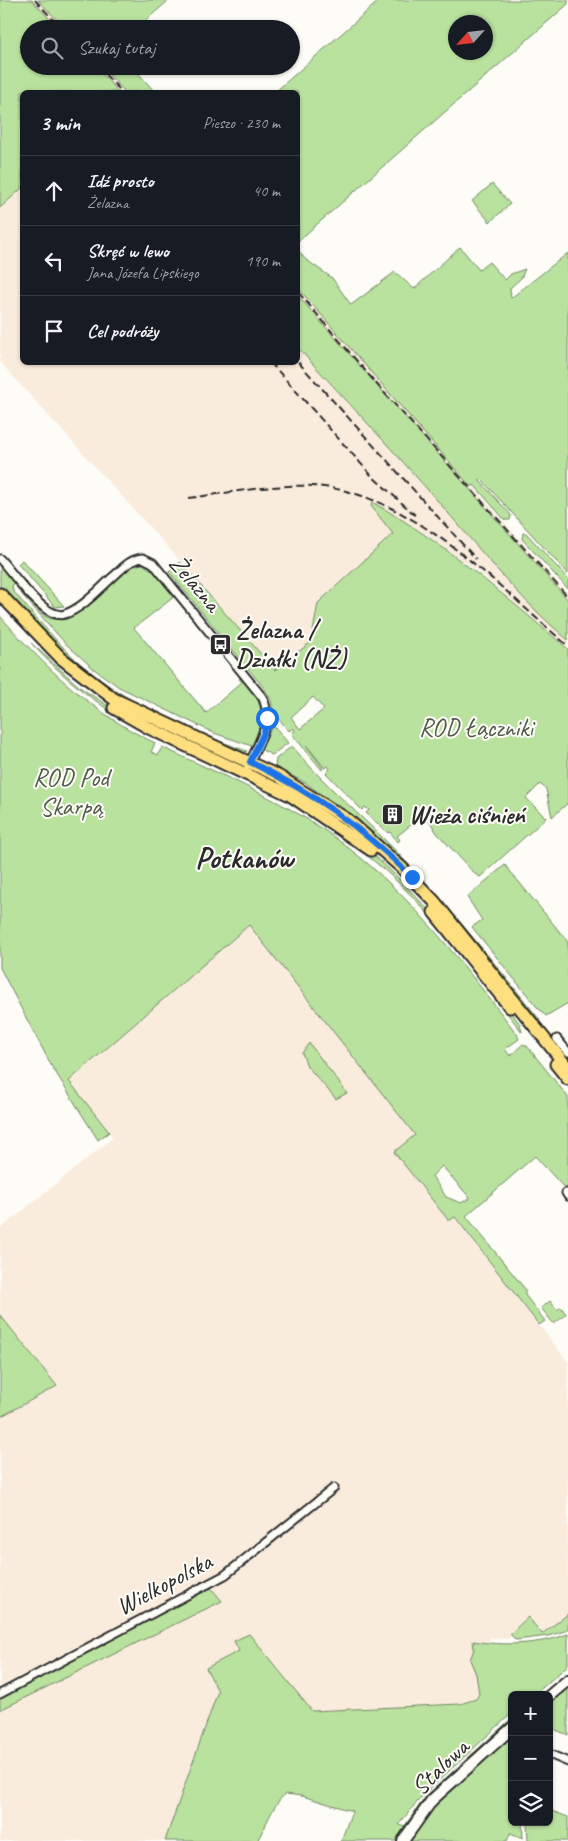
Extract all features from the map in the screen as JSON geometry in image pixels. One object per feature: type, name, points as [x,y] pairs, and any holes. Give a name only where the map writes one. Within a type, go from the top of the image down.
[{"type":"main road","points":[[0,594],[53,652],[106,693],[136,711],[248,767],[358,839],[397,873],[433,912],[568,1079]]},
{"type":"main road","points":[[0,605],[54,662],[99,698],[149,728],[294,785],[334,809],[403,869],[453,923],[568,1068]]},
{"type":"street","name":"Żelazna","points":[[0,559],[44,609],[58,615],[67,613],[78,606],[130,562],[143,558],[153,563],[263,698],[266,709],[266,726],[248,767]]},
{"type":"street","points":[[557,1038],[568,1052]]},
{"type":"street","name":"Wielkopolska","points":[[0,1694],[225,1575],[334,1488]]},
{"type":"street","points":[[553,1693],[568,1680]]},
{"type":"street","name":"Stalowa","points":[[403,1841],[432,1800],[508,1732]]},
{"type":"street","points":[[553,1756],[568,1762]]},
{"type":"shaded area","points":[[32,0],[38,0],[57,20],[51,20]]},
{"type":"shaded area","points":[[103,75],[109,75],[123,90],[117,90]]},
{"type":"shaded area","points":[[20,190],[20,365],[300,365],[300,350],[434,497],[491,563],[553,628],[568,640],[568,649],[480,573],[414,526],[371,507],[393,534],[318,603],[311,642],[275,670],[176,556],[0,362],[0,208]]},
{"type":"shaded area","points":[[300,290],[568,594],[568,600],[300,298]]},
{"type":"shaded area","points":[[249,925],[415,1135],[395,1152],[449,1221],[454,1217],[568,1362],[568,1614],[542,1634],[528,1617],[510,1634],[513,1637],[504,1639],[490,1637],[488,1703],[312,1711],[249,1634],[218,1691],[190,1767],[214,1841],[0,1841],[0,1417],[57,1386],[0,1315],[0,1229],[113,1138],[69,1082]]},
{"type":"green space","points":[[0,0],[32,0],[51,20],[20,20],[20,75],[103,75],[117,90],[20,90],[20,190],[0,208]]},
{"type":"green space","points":[[38,0],[169,0],[146,20],[57,20]]},
{"type":"green space","points":[[380,0],[568,0],[568,4],[300,239],[300,90],[277,90],[294,75],[300,75],[300,70]]},
{"type":"green space","points":[[109,75],[140,75],[153,90],[123,90]]},
{"type":"green space","points":[[492,184],[510,204],[490,222],[472,201]]},
{"type":"green space","points":[[460,247],[479,270],[489,262],[505,280],[511,274],[525,269],[521,278],[510,288],[511,298],[568,253],[568,574],[481,479],[479,480],[511,515],[510,520],[505,520],[474,485],[471,487],[300,290],[300,253],[305,259],[332,278],[351,305],[395,272],[414,289]]},
{"type":"green space","points":[[300,298],[568,600],[568,640],[516,590],[419,480],[300,350]]},
{"type":"green space","name":"ROD Łączniki","points":[[372,502],[450,553],[568,649],[568,803],[552,817],[546,789],[540,784],[526,798],[546,818],[480,877],[437,833],[425,814],[397,836],[400,840],[398,842],[390,832],[388,833],[366,813],[369,810],[365,807],[362,810],[326,773],[330,769],[328,766],[325,768],[306,745],[323,768],[322,770],[292,734],[295,730],[293,728],[289,731],[273,712],[271,700],[264,688],[169,572],[180,562],[275,670],[311,642],[318,603],[393,534],[371,506]],"holes":[[[313,697],[324,709],[300,729],[291,717]]]},
{"type":"green space","points":[[523,533],[526,533],[568,579],[568,589],[522,539]]},
{"type":"green space","points":[[22,560],[64,606],[55,607],[18,564]]},
{"type":"green space","points":[[143,564],[156,573],[175,596],[134,628],[206,713],[242,682],[239,679],[242,677],[255,695],[260,709],[260,725],[252,746],[214,733],[119,687],[94,669],[65,643],[18,590],[19,588],[45,616],[58,619],[81,610],[132,566]]},
{"type":"green space","points":[[0,566],[14,582],[13,591],[43,626],[75,659],[113,689],[156,714],[247,751],[243,753],[129,704],[73,664],[0,589]]},
{"type":"green space","name":"ROD Pod Skarpą","points":[[0,616],[34,653],[71,688],[111,718],[155,743],[151,752],[158,755],[162,747],[280,804],[325,831],[371,866],[437,934],[517,1034],[519,1039],[505,1049],[510,1056],[523,1044],[527,1046],[568,1097],[568,1192],[535,1156],[466,1216],[525,1289],[525,1295],[545,1321],[539,1325],[455,1217],[449,1221],[394,1152],[415,1135],[249,925],[69,1081],[109,1132],[98,1140],[51,1065],[0,968]],"holes":[[[442,1166],[470,1198],[461,1203],[446,1197],[432,1176]]]},
{"type":"green space","points":[[31,643],[81,688],[158,739],[90,697],[45,658]]},
{"type":"green space","points":[[272,727],[276,728],[288,743],[272,755],[260,749]]},
{"type":"green space","points":[[292,746],[317,774],[394,849],[432,890],[540,1020],[535,1020],[436,899],[340,809],[306,783],[275,767],[276,759]]},
{"type":"green space","points":[[265,786],[370,852],[391,871],[449,935],[520,1024],[522,1032],[449,938],[401,885],[353,844],[301,809],[264,789]]},
{"type":"green space","points":[[505,865],[568,942],[568,1003],[546,1016],[472,927],[482,920],[467,897]]},
{"type":"green space","points":[[309,1043],[347,1093],[336,1099],[307,1066],[302,1053]]},
{"type":"green space","points":[[550,1301],[557,1310],[561,1307],[566,1314],[554,1324],[541,1308]]},
{"type":"green space","points":[[0,1315],[57,1386],[0,1417]]},
{"type":"green space","points":[[211,1588],[222,1601],[0,1710],[0,1698]]},
{"type":"green space","points":[[568,1614],[568,1630],[548,1636],[516,1640],[510,1634],[528,1617],[542,1634]]},
{"type":"green space","points":[[249,1634],[312,1711],[460,1704],[476,1699],[479,1694],[476,1674],[470,1660],[474,1649],[473,1641],[496,1644],[521,1644],[557,1638],[568,1634],[568,1665],[539,1691],[508,1691],[508,1717],[423,1795],[399,1824],[404,1827],[426,1796],[508,1722],[508,1727],[437,1792],[423,1807],[400,1841],[341,1841],[352,1811],[302,1796],[285,1794],[273,1810],[257,1841],[165,1841],[218,1691],[206,1668],[239,1651],[234,1641]]},
{"type":"green space","points":[[568,1685],[568,1735],[553,1729],[553,1698]]},
{"type":"green space","points":[[508,1738],[508,1826],[522,1826],[523,1838],[510,1833],[507,1841],[410,1841],[430,1810],[469,1771]]},
{"type":"green space","points":[[553,1811],[568,1817],[568,1841],[528,1841],[527,1826],[553,1826]]},
{"type":"railway","points":[[35,0],[54,20]]},
{"type":"railway","points":[[106,75],[120,90]]},
{"type":"railway","points":[[300,294],[380,388],[568,597]]},
{"type":"railway","points":[[300,364],[476,559]]},
{"type":"railway","points":[[273,365],[372,476],[415,515]]},
{"type":"railway","points":[[189,498],[266,488],[313,486],[349,492],[384,505],[418,523],[451,545],[568,646]]},
{"type":"place","name":"Żelazna / Działki (NŻ)","points":[[220,644]]},
{"type":"place","name":"Wieża ciśnień","points":[[393,815]]},
{"type":"district","name":"Potkanów","points":[[244,858]]},
{"type":"route","points":[[267,718],[262,738],[250,762],[334,809],[387,853],[412,877]]}]
